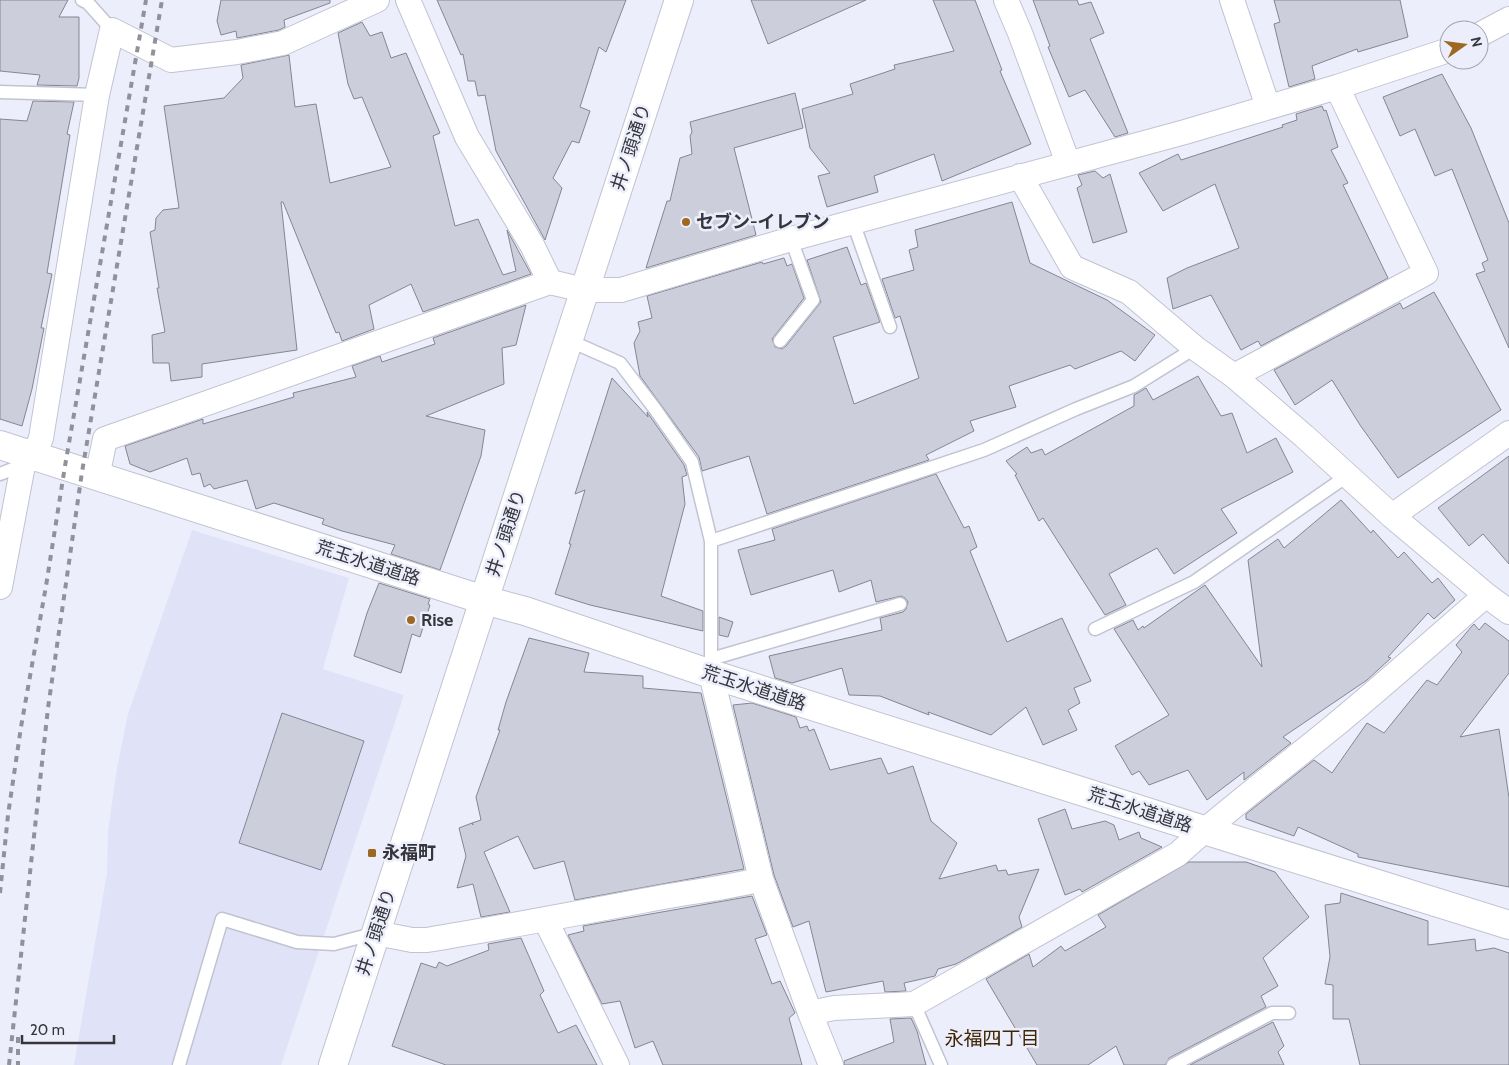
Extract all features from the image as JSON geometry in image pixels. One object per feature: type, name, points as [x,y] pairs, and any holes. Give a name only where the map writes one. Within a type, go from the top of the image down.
[{"type":"main road","name":"井ノ頭通り","points":[[333,1065],[679,0]]},
{"type":"main road","name":"荒玉水道道路","points":[[0,445],[28,461],[96,477],[484,600],[711,666],[1204,830],[1509,925]]},
{"type":"street","points":[[0,586],[28,461],[41,438],[97,95],[112,30],[171,60],[237,52],[283,43],[377,0]]},
{"type":"street","points":[[408,0],[468,137],[532,245],[550,282]]},
{"type":"street","points":[[1006,0],[1020,32],[1068,163]]},
{"type":"street","points":[[1232,0],[1268,107]]},
{"type":"street","points":[[1489,30],[1509,19]]},
{"type":"street","points":[[96,477],[105,440],[550,282],[584,290],[621,290],[791,239],[1185,132],[1337,87],[1439,53]]},
{"type":"street","points":[[1234,376],[1426,273],[1337,87]]},
{"type":"street","points":[[1020,176],[1072,267],[1129,292],[1195,348],[1234,376],[1304,436],[1392,516],[1509,612]]},
{"type":"street","points":[[1392,516],[1509,433]]},
{"type":"street","points":[[810,1013],[834,1008],[914,1004],[1178,854],[1204,830],[1372,694],[1486,595]]},
{"type":"street","points":[[711,666],[760,879],[831,1065]]},
{"type":"street","points":[[376,933],[412,940],[427,940],[546,921],[664,897],[744,884],[760,879]]},
{"type":"street","points":[[546,921],[617,1065]]},
{"type":"lane","points":[[82,0],[88,3],[112,30]]},
{"type":"lane","points":[[0,92],[97,95]]},
{"type":"lane","points":[[852,222],[890,327]]},
{"type":"lane","points":[[780,341],[813,300],[791,239]]},
{"type":"lane","points":[[568,340],[620,363],[692,462],[711,541],[711,666],[900,604]]},
{"type":"lane","points":[[711,541],[984,450],[1076,409],[1134,386],[1195,348]]},
{"type":"lane","points":[[0,474],[28,461]]},
{"type":"lane","points":[[1095,629],[1194,582],[1347,476]]},
{"type":"lane","points":[[179,1065],[222,919],[297,942],[334,944],[376,933]]},
{"type":"lane","points":[[914,1004],[941,1065]]},
{"type":"lane","points":[[1173,1065],[1272,1013],[1289,1013]]},
{"type":"shaded area","points":[[192,530],[349,578],[323,669],[404,695],[281,1065],[74,1065],[107,873],[108,831],[117,768],[128,714]]},
{"type":"building","points":[[0,0],[68,0],[59,17],[79,17],[79,78],[77,86],[37,85],[40,75],[0,71]]},
{"type":"building","points":[[221,0],[330,0],[330,3],[284,20],[285,27],[279,30],[237,38],[236,31],[221,35],[217,21]]},
{"type":"building","points":[[437,0],[626,0],[606,52],[599,47],[580,107],[590,111],[579,143],[572,141],[553,178],[562,188],[545,240],[496,151],[485,95],[478,96],[475,81],[468,81],[463,54],[461,55]]},
{"type":"building","points":[[751,0],[866,0],[768,44]]},
{"type":"building","points":[[933,0],[975,0],[1002,70],[1000,71],[1031,144],[942,181],[934,154],[874,176],[878,192],[827,207],[818,176],[830,173],[810,148],[802,109],[853,94],[850,84],[895,69],[894,65],[954,51]]},
{"type":"building","points":[[1033,0],[1077,0],[1079,5],[1091,2],[1104,33],[1090,39],[1128,133],[1115,137],[1085,90],[1069,97],[1048,47],[1050,46]]},
{"type":"building","points":[[1274,0],[1400,0],[1408,37],[1358,52],[1357,49],[1312,66],[1315,79],[1289,87],[1274,24],[1280,22]]},
{"type":"building","points":[[362,22],[370,36],[382,32],[391,58],[406,53],[440,133],[433,136],[455,226],[478,219],[503,275],[516,271],[507,230],[531,274],[423,312],[411,284],[369,305],[374,329],[342,341],[339,332],[336,333],[283,202],[281,202],[297,350],[202,364],[202,377],[171,381],[169,363],[153,363],[152,335],[165,332],[150,232],[155,230],[156,218],[163,210],[179,208],[164,106],[224,98],[243,78],[241,65],[289,55],[295,107],[316,104],[330,183],[391,167],[362,97],[354,99],[348,84],[338,33]]},
{"type":"building","points":[[1442,74],[1471,128],[1509,223],[1509,348],[1476,274],[1485,271],[1482,263],[1488,260],[1452,169],[1435,176],[1415,129],[1400,136],[1383,97]]},
{"type":"building","points":[[795,93],[803,128],[734,148],[756,235],[646,268],[667,201],[670,201],[680,158],[692,154],[690,122]]},
{"type":"building","points":[[33,101],[74,102],[67,134],[70,135],[47,273],[52,274],[41,328],[44,328],[32,389],[22,426],[0,419],[0,119],[27,121]]},
{"type":"building","points":[[1322,106],[1324,111],[1326,110],[1338,147],[1331,150],[1348,183],[1343,185],[1388,278],[1261,346],[1258,341],[1241,350],[1211,295],[1173,309],[1167,278],[1187,268],[1239,248],[1215,184],[1163,211],[1139,173],[1178,154],[1181,160],[1283,127],[1282,125],[1297,120],[1296,114]]},
{"type":"building","points":[[1095,171],[1103,178],[1110,174],[1127,232],[1093,243],[1077,188],[1082,185],[1078,175]]},
{"type":"building","points":[[1012,202],[1030,263],[1107,300],[1155,335],[1135,361],[1121,351],[1075,369],[1070,365],[1009,386],[1016,407],[970,421],[974,431],[926,455],[929,460],[767,514],[749,456],[702,471],[699,457],[640,376],[634,343],[640,331],[638,322],[652,318],[647,296],[762,262],[763,264],[784,258],[787,266],[792,264],[804,298],[772,339],[775,347],[782,349],[821,302],[807,260],[847,247],[861,285],[866,283],[880,322],[833,337],[854,404],[919,378],[900,316],[895,318],[882,279],[914,270],[909,250],[918,247],[915,230]]},
{"type":"building","points":[[1434,292],[1501,410],[1398,478],[1360,425],[1332,380],[1295,405],[1274,370],[1400,303],[1403,309]]},
{"type":"building","points":[[526,305],[516,345],[502,348],[504,384],[426,416],[485,430],[481,456],[440,570],[391,554],[395,545],[322,524],[324,519],[274,503],[256,509],[247,480],[214,489],[210,484],[204,487],[200,473],[192,475],[187,458],[150,472],[130,464],[125,446],[203,419],[203,424],[294,397],[293,393],[356,377],[352,366],[380,356],[382,362],[435,344],[433,338]]},
{"type":"building","points":[[1198,376],[1221,416],[1232,413],[1247,453],[1276,438],[1293,472],[1221,509],[1237,533],[1174,574],[1157,548],[1109,574],[1126,605],[1105,615],[1043,518],[1039,521],[1015,475],[1017,474],[1006,461],[1027,447],[1031,453],[1042,449],[1045,455],[1134,406],[1134,395],[1146,388],[1153,400]]},
{"type":"building","points":[[612,378],[648,417],[647,412],[684,465],[687,475],[682,477],[685,504],[661,596],[703,611],[703,631],[590,605],[555,594],[571,544],[569,544],[585,490],[575,494]]},
{"type":"building","points":[[1509,456],[1509,564],[1483,534],[1469,546],[1438,508]]},
{"type":"building","points":[[936,474],[964,528],[969,526],[977,547],[970,551],[1007,642],[1062,618],[1091,681],[1074,688],[1080,703],[1068,710],[1077,730],[1043,745],[1026,707],[991,735],[928,712],[929,715],[880,696],[849,695],[842,668],[792,683],[775,678],[769,656],[882,630],[880,618],[903,612],[908,602],[901,596],[876,602],[871,580],[839,592],[833,570],[751,595],[738,550],[775,540],[772,529]]},
{"type":"building","points":[[1341,500],[1371,533],[1373,530],[1398,558],[1404,552],[1432,583],[1438,578],[1455,600],[1434,619],[1428,613],[1388,657],[1391,658],[1367,680],[1283,737],[1291,743],[1244,780],[1244,772],[1207,800],[1188,770],[1149,785],[1139,771],[1132,775],[1115,746],[1169,715],[1114,629],[1133,620],[1138,630],[1143,626],[1144,628],[1205,585],[1262,667],[1248,560],[1278,539],[1284,548]]},
{"type":"building","points":[[379,583],[430,599],[428,604],[430,605],[420,637],[412,634],[401,673],[354,656],[367,613]]},
{"type":"building","points":[[719,617],[733,622],[728,637],[719,635]]},
{"type":"building","points":[[1485,623],[1509,641],[1509,673],[1460,737],[1499,729],[1509,798],[1509,887],[1358,857],[1358,854],[1298,827],[1294,836],[1246,819],[1246,814],[1314,760],[1332,773],[1367,723],[1384,733],[1427,680],[1437,685],[1462,652],[1456,645],[1472,626],[1474,624],[1479,630]]},
{"type":"building","points":[[529,638],[589,653],[584,672],[643,676],[643,688],[701,693],[744,869],[575,900],[564,861],[534,869],[518,836],[484,852],[510,912],[481,917],[473,884],[457,888],[466,856],[459,828],[481,820],[476,797],[500,730],[498,730],[506,702]]},
{"type":"building","points":[[752,703],[796,717],[800,728],[807,726],[809,731],[814,729],[830,770],[881,758],[888,774],[913,766],[931,821],[957,843],[939,879],[996,865],[998,871],[1006,870],[1008,875],[1039,869],[1019,917],[1022,927],[956,964],[938,969],[935,976],[904,983],[906,991],[885,992],[883,981],[826,992],[809,921],[793,927],[774,875],[733,705]]},
{"type":"building","points":[[282,713],[364,741],[321,870],[239,843]]},
{"type":"building","points":[[1065,809],[1072,829],[1105,821],[1114,825],[1119,840],[1139,832],[1141,838],[1162,847],[1082,892],[1080,889],[1065,895],[1038,819]]},
{"type":"building","points":[[1189,862],[1246,862],[1275,872],[1309,917],[1263,958],[1278,986],[1261,996],[1266,1007],[1169,1058],[1165,1065],[1124,1065],[1116,1046],[1088,1065],[1037,1065],[986,979],[1029,954],[1033,967],[1061,946],[1065,951],[1106,927],[1098,915]]},
{"type":"building","points":[[1341,893],[1428,921],[1428,945],[1475,939],[1476,951],[1494,948],[1509,953],[1509,1065],[1360,1065],[1349,1019],[1333,1019],[1333,985],[1325,984],[1330,957],[1325,905],[1340,903]]},
{"type":"building","points":[[752,896],[767,935],[755,939],[772,984],[780,981],[795,1013],[789,1018],[802,1065],[663,1065],[653,1041],[635,1048],[620,1001],[602,1004],[568,935],[584,931],[583,926]]},
{"type":"building","points":[[521,938],[544,991],[540,995],[558,1033],[576,1025],[597,1065],[446,1065],[392,1046],[421,963],[436,968],[439,962],[447,966],[489,950],[488,944]]},
{"type":"building","points":[[911,1018],[917,1031],[926,1065],[844,1065],[844,1061],[894,1042],[890,1019]]},
{"type":"building","points":[[1273,1022],[1284,1046],[1278,1052],[1284,1065],[1190,1065]]},
{"type":"railway","points":[[0,893],[8,815],[21,727],[146,0]]},
{"type":"railway","points":[[9,1065],[48,708],[82,472],[162,0]]},
{"type":"railway","points":[[18,1037],[18,1065]]},
{"type":"place","name":"セブン-イレブン","points":[[686,222]]},
{"type":"place","name":"Rise","points":[[411,620]]},
{"type":"place","name":"永福町","points":[[372,853]]},
{"type":"district","name":"永福四丁目","points":[[992,1038]]}]
